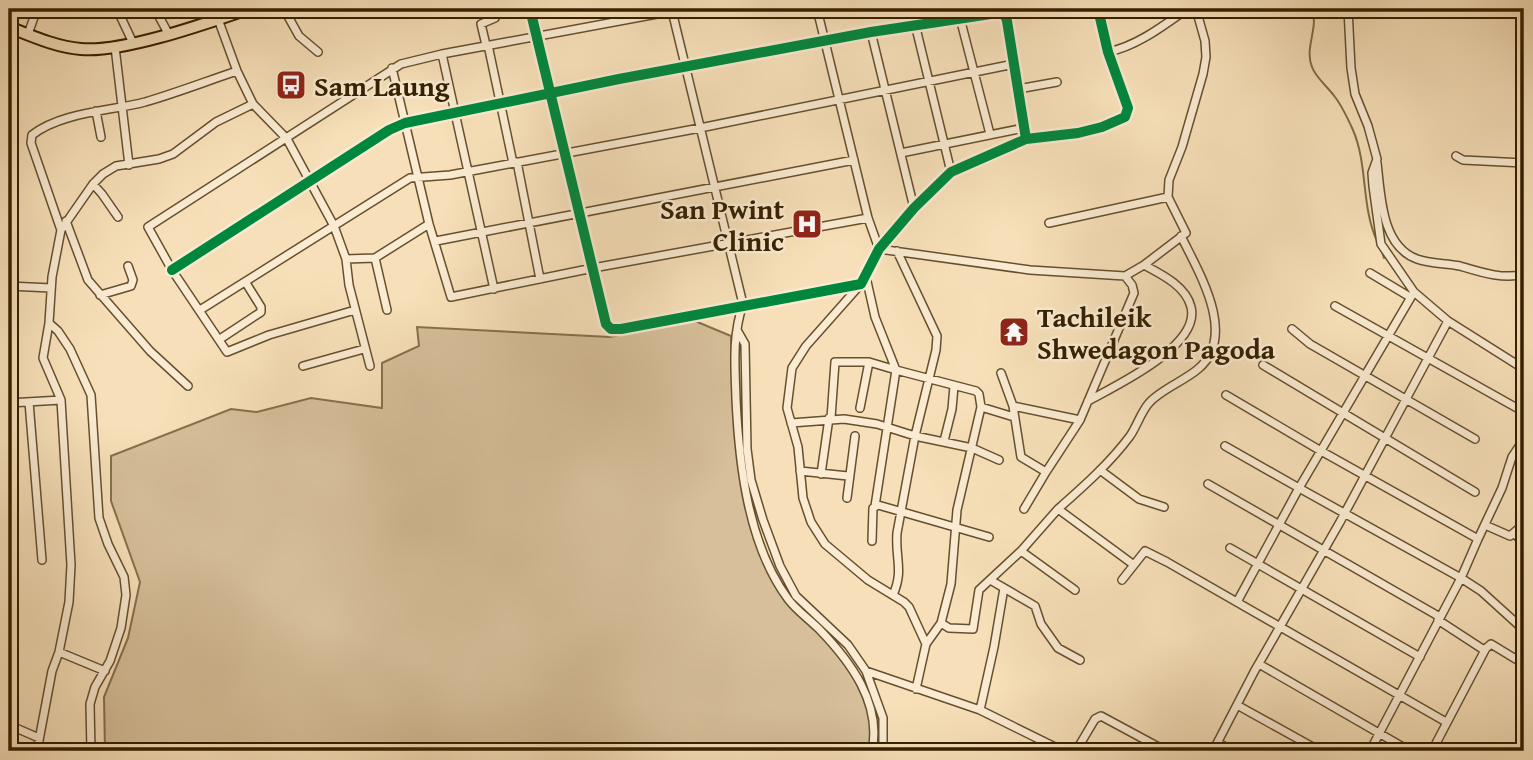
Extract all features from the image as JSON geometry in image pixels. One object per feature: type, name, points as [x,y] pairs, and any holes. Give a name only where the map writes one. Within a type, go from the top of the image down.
[{"type":"main road","points":[[9,27],[70,48],[97,50],[133,43],[248,9]]},
{"type":"street","points":[[28,34],[37,9]]},
{"type":"street","points":[[117,9],[133,43]]},
{"type":"street","points":[[155,9],[168,33]]},
{"type":"street","points":[[284,9],[299,36],[318,52]]},
{"type":"street","points":[[495,9],[495,18],[481,23],[530,223],[540,279]]},
{"type":"street","points":[[530,9],[606,324],[611,329],[861,284]]},
{"type":"street","points":[[355,310],[269,335],[227,352],[172,270],[149,226],[287,139],[392,68],[442,54],[684,9]]},
{"type":"street","points":[[817,9],[868,218],[879,249]]},
{"type":"street","points":[[926,644],[909,607],[867,580],[825,544],[811,522],[803,498],[798,447],[787,408],[792,368],[806,346],[861,284],[879,249],[914,208],[951,172],[1026,139],[1077,133],[1102,127],[1125,117],[1128,108],[1108,52],[1098,9]]},
{"type":"street","points":[[1108,52],[1138,41],[1187,9]]},
{"type":"street","points":[[879,249],[1030,270],[1125,276],[1144,265],[1186,233],[1168,197],[1169,180],[1182,147],[1206,57],[1205,41],[1196,9]]},
{"type":"street","points":[[1348,9],[1355,94],[1377,159],[1385,218],[1393,239],[1405,253],[1418,260],[1508,277],[1524,274]]},
{"type":"street","points":[[672,11],[743,304],[734,344],[739,445],[743,482],[754,524],[772,572],[789,600],[837,648],[858,676],[872,717],[872,751]]},
{"type":"street","points":[[172,270],[389,130],[405,123],[915,24],[1004,12],[1026,139]]},
{"type":"street","points":[[960,18],[990,134]]},
{"type":"street","points":[[218,19],[237,71],[253,104],[287,139],[334,226],[346,259],[355,310],[370,366]]},
{"type":"street","points":[[915,24],[951,172]]},
{"type":"street","points":[[872,32],[914,208]]},
{"type":"street","points":[[115,47],[129,165]]},
{"type":"street","points":[[442,54],[494,289]]},
{"type":"street","points":[[201,310],[401,182],[700,128],[1014,64]]},
{"type":"street","points":[[392,68],[429,224],[452,297],[593,268],[868,218]]},
{"type":"street","points":[[61,230],[31,143],[32,135],[57,123],[96,111],[144,102],[237,71]]},
{"type":"street","points":[[1018,89],[1056,82]]},
{"type":"street","points":[[37,751],[52,671],[59,652],[69,602],[71,565],[61,400],[43,358],[61,230],[103,174],[116,166],[173,153],[216,122],[253,104]]},
{"type":"street","points":[[96,111],[101,137]]},
{"type":"street","points":[[901,153],[1024,128]]},
{"type":"street","points":[[1456,156],[1464,160],[1524,163]]},
{"type":"street","points":[[1377,159],[1372,173],[1381,244],[1412,294]]},
{"type":"street","points":[[436,241],[854,160]]},
{"type":"street","points":[[93,184],[118,217]]},
{"type":"street","points":[[1049,223],[1168,197]]},
{"type":"street","points":[[66,222],[88,280],[150,351],[188,386]]},
{"type":"street","points":[[346,259],[375,258],[429,224]]},
{"type":"street","points":[[941,622],[949,628],[973,629],[979,590],[992,581],[1058,509],[1100,470],[1131,435],[1149,402],[1199,369],[1209,358],[1217,340],[1214,316],[1200,276],[1181,236]]},
{"type":"street","points":[[893,595],[900,577],[896,548],[900,512],[915,436],[930,380],[937,336],[897,251]]},
{"type":"street","points":[[375,258],[387,310]]},
{"type":"street","points":[[1088,401],[1167,354],[1184,335],[1192,318],[1191,307],[1185,294],[1167,278],[1144,265]]},
{"type":"street","points":[[100,295],[131,286],[133,280],[128,266]]},
{"type":"street","points":[[1370,273],[1412,294],[1448,321],[1524,369]]},
{"type":"street","points":[[865,275],[875,317],[896,370],[872,541]]},
{"type":"street","points":[[1024,509],[1034,489],[1080,420],[1134,293],[1125,276]]},
{"type":"street","points":[[219,340],[261,312],[261,307],[246,283]]},
{"type":"street","points":[[9,286],[51,288]]},
{"type":"street","points":[[1237,603],[1299,488],[1412,294]]},
{"type":"street","points":[[1335,306],[1524,412]]},
{"type":"street","points":[[1213,751],[1259,664],[1345,514],[1448,321]]},
{"type":"street","points":[[49,323],[70,349],[92,395],[99,518],[124,577],[126,595],[121,628],[110,661],[95,687],[90,704],[91,751]]},
{"type":"street","points":[[1293,329],[1310,344],[1475,439]]},
{"type":"street","points":[[737,330],[745,344],[746,418],[751,480],[762,520],[780,566],[796,596],[848,645],[866,671],[883,718],[883,751]]},
{"type":"street","points":[[303,366],[365,349]]},
{"type":"street","points":[[821,474],[835,362],[869,362],[978,392],[981,407],[957,510],[951,584],[941,622],[926,644],[916,689]]},
{"type":"street","points":[[860,408],[869,362]]},
{"type":"street","points":[[1263,365],[1475,492]]},
{"type":"street","points":[[1001,373],[1013,406],[1021,457],[1046,472]]},
{"type":"street","points":[[944,441],[952,409],[954,386]]},
{"type":"street","points":[[1226,395],[1478,539]]},
{"type":"street","points":[[9,403],[61,400]]},
{"type":"street","points":[[29,402],[42,561]]},
{"type":"street","points":[[1013,406],[1080,420]]},
{"type":"street","points":[[981,407],[1014,417]]},
{"type":"street","points":[[791,423],[830,418],[877,424],[915,436],[972,448],[999,460]]},
{"type":"street","points":[[846,498],[855,436]]},
{"type":"street","points":[[1370,751],[1461,579],[1502,488],[1512,457],[1524,439]]},
{"type":"street","points":[[1226,446],[1461,579],[1480,591],[1524,630]]},
{"type":"street","points":[[1100,470],[1139,499],[1164,507]]},
{"type":"street","points":[[800,471],[848,476]]},
{"type":"street","points":[[1208,484],[1439,619],[1485,650]]},
{"type":"street","points":[[875,506],[989,537]]},
{"type":"street","points":[[1058,509],[1134,565]]},
{"type":"street","points":[[1485,525],[1510,537],[1524,524]]},
{"type":"street","points":[[1514,533],[1524,544]]},
{"type":"street","points":[[1230,548],[1420,657]]},
{"type":"street","points":[[1021,551],[1075,590]]},
{"type":"street","points":[[1122,580],[1145,551],[1446,723]]},
{"type":"street","points":[[1524,556],[1524,571]]},
{"type":"street","points":[[992,581],[1035,606],[1041,624],[1058,648],[1080,660]]},
{"type":"street","points":[[979,710],[1004,588]]},
{"type":"street","points":[[1432,751],[1485,650],[1491,644],[1519,662]]},
{"type":"street","points":[[59,652],[105,671]]},
{"type":"street","points":[[1259,664],[1410,751]]},
{"type":"street","points":[[858,676],[866,671]]},
{"type":"street","points":[[866,671],[979,710],[1063,751]]},
{"type":"street","points":[[1237,705],[1320,751]]},
{"type":"street","points":[[1076,751],[1095,719],[1101,716],[1166,751]]},
{"type":"street","points":[[9,724],[39,738]]},
{"type":"street","points":[[1218,743],[1233,751]]},
{"type":"shaded area","points":[[695,321],[731,336],[740,456],[761,543],[775,581],[836,649],[862,687],[874,725],[872,751],[105,751],[104,697],[128,638],[140,582],[111,501],[111,456],[231,409],[257,412],[311,398],[382,408],[382,363],[419,346],[417,327],[610,337]]},
{"type":"waterway","points":[[1312,9],[1314,23],[1310,60],[1319,79],[1345,113],[1358,143],[1369,214],[1377,241]]},
{"type":"waterway","points":[[1381,249],[1384,258]]},
{"type":"cycle path","points":[[530,9],[606,324],[611,329],[861,284],[879,249],[914,208],[951,172],[1026,139],[1078,133],[1125,117],[1128,108],[1108,52],[1098,9]]},
{"type":"cycle path","points":[[172,270],[389,130],[405,123],[619,79],[871,32],[1004,12],[1026,139]]},
{"type":"place","name":"Sam Laung","points":[[291,85]]},
{"type":"place","name":"San Pwint Clinic","points":[[807,224]]},
{"type":"place","name":"Tachileik Shwedagon Pagoda","points":[[1014,332]]}]
